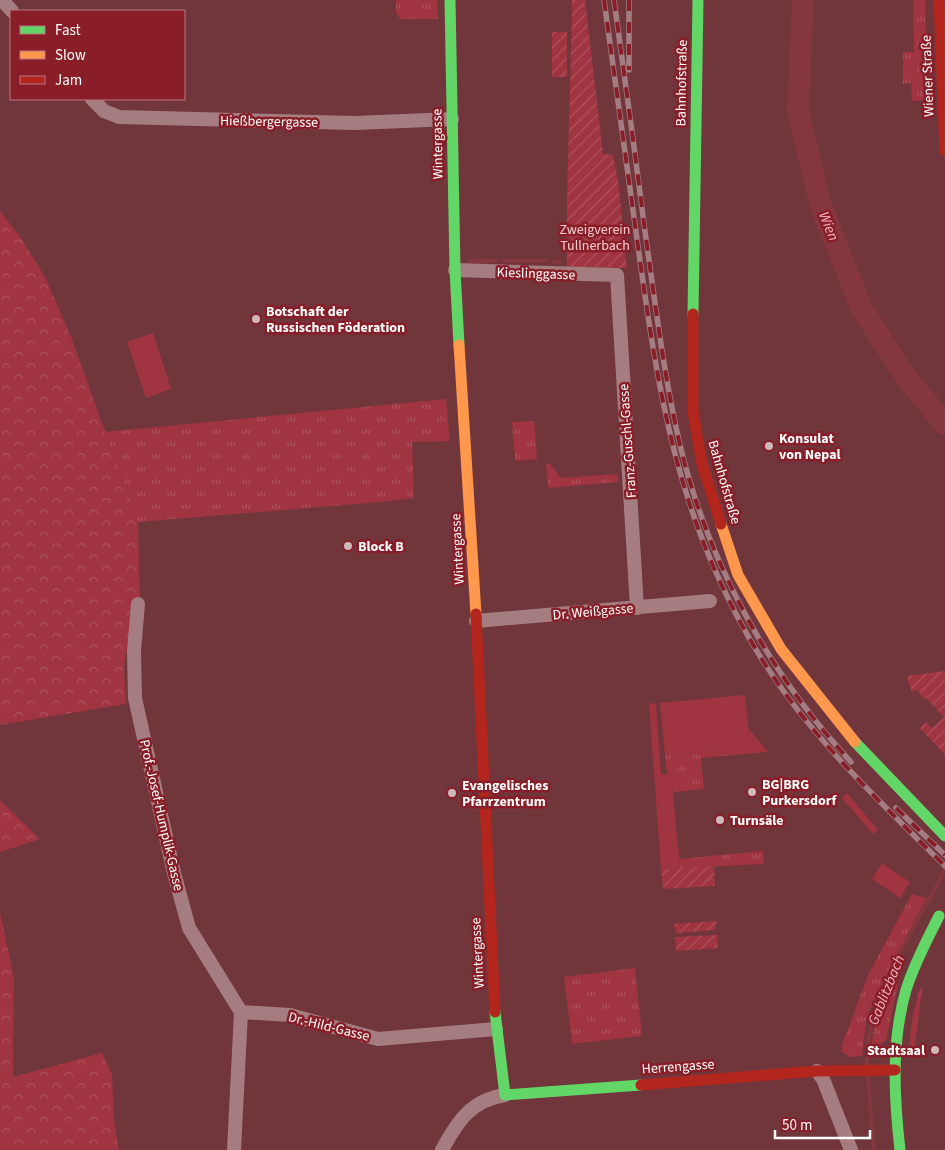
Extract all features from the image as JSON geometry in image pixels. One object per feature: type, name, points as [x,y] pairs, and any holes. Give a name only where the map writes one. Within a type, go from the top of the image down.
[{"type":"street","points":[[2,0],[11,10]]},
{"type":"street","name":"Wintergasse","points":[[450,0],[455,270],[476,621],[496,1029],[504,1095]]},
{"type":"street","name":"Bahnhofstraße","points":[[698,0],[693,248],[693,412],[702,464],[738,575],[781,649],[843,730],[942,833]]},
{"type":"street","name":"Wiener Straße","points":[[939,0],[945,151]]},
{"type":"street","name":"Hießbergergasse","points":[[93,100],[104,111],[119,117],[354,123],[452,119]]},
{"type":"street","name":"Kieslinggasse","points":[[455,270],[617,275]]},
{"type":"street","name":"Franz-Guschl-Gasse","points":[[617,275],[637,608]]},
{"type":"street","name":"Dr. Weißgasse","points":[[476,621],[710,601]]},
{"type":"street","name":"Prof.-Josef-Humplik-Gasse","points":[[138,604],[134,651],[136,698],[174,873],[189,928],[240,1012]]},
{"type":"street","points":[[900,1150],[894,1070],[899,1023],[906,989],[919,955],[939,916]]},
{"type":"street","points":[[234,1150],[240,1012]]},
{"type":"street","name":"Dr.-Hild-Gasse","points":[[240,1012],[290,1015],[378,1039],[496,1029]]},
{"type":"street","name":"Herrengasse","points":[[504,1095],[817,1071],[854,1069],[894,1070]]},
{"type":"street","points":[[817,1071],[823,1079],[852,1150]]},
{"type":"street","points":[[442,1150],[466,1112],[486,1100],[504,1095]]},
{"type":"green space","points":[[396,0],[437,0],[438,19],[400,19],[396,12]]},
{"type":"green space","name":"Zweigverein Tullnerbach","points":[[572,0],[585,0],[603,154],[613,155],[618,180],[627,268],[567,267]]},
{"type":"green space","points":[[913,0],[925,0],[927,100],[912,101],[911,83],[903,84],[903,52],[914,52]]},
{"type":"green space","points":[[552,32],[567,32],[567,77],[552,77]]},
{"type":"green space","points":[[0,211],[21,238],[45,277],[71,337],[138,522],[140,608],[135,599],[124,666],[126,704],[0,725]]},
{"type":"green space","points":[[153,333],[171,389],[146,398],[127,342]]},
{"type":"green space","points":[[446,399],[450,441],[412,442],[414,498],[381,502],[138,522],[105,432]]},
{"type":"green space","points":[[534,421],[537,459],[515,461],[512,422]]},
{"type":"green space","points":[[546,464],[550,464],[561,478],[618,474],[618,482],[548,488]]},
{"type":"green space","points":[[945,671],[945,755],[920,728],[926,722],[932,728],[944,717],[917,690],[912,692],[907,676]]},
{"type":"green space","points":[[745,695],[750,747],[665,755],[660,703]]},
{"type":"green space","points":[[656,703],[661,775],[671,774],[680,868],[661,869],[649,704]]},
{"type":"green space","points":[[748,728],[768,752],[701,758],[704,789],[673,792],[671,775],[667,775],[665,755],[750,747]]},
{"type":"green space","points":[[847,793],[878,830],[873,834],[842,798]]},
{"type":"green space","points":[[0,800],[40,839],[0,852]]},
{"type":"green space","points":[[763,851],[764,864],[680,868],[679,859]]},
{"type":"green space","points":[[882,863],[910,882],[900,898],[872,879]]},
{"type":"green space","points":[[714,866],[715,886],[663,889],[661,869]]},
{"type":"green space","points":[[912,894],[926,898],[870,1009],[866,1022],[862,1056],[850,1057],[842,1052],[842,1045],[868,975]]},
{"type":"green space","points":[[0,912],[14,979],[13,1077],[102,1053],[112,1075],[114,1121],[119,1150],[0,1150]]},
{"type":"green space","points":[[717,921],[715,930],[676,933],[674,924]]},
{"type":"green space","points":[[717,935],[718,948],[676,951],[675,937]]},
{"type":"green space","points":[[635,968],[642,1036],[572,1044],[564,977]]},
{"type":"green space","points":[[893,982],[898,984],[886,1041],[870,1055],[874,1027]]},
{"type":"green space","points":[[920,988],[922,988],[915,1046],[909,1046],[912,1020]]},
{"type":"waterway","name":"Wien","points":[[803,0],[798,111],[821,206],[862,309],[909,381],[945,424]]},
{"type":"waterway","points":[[470,261],[497,261]]},
{"type":"waterway","points":[[504,261],[546,261]]},
{"type":"waterway","points":[[554,262],[559,262]]},
{"type":"waterway","name":"Gablitzbach","points":[[867,1066],[874,1014],[883,989],[906,940],[945,870]]},
{"type":"waterway","name":"Gablitzbach","points":[[868,1078],[874,1150]]},
{"type":"railway","points":[[604,0],[653,349],[675,452],[689,503],[707,553],[730,603],[758,653],[799,711],[821,739],[869,791],[945,866]]},
{"type":"railway","points":[[614,0],[665,368],[674,419],[692,489],[707,532],[725,574],[768,654],[821,728],[851,762]]},
{"type":"railway","points":[[629,0],[629,70]]},
{"type":"railway","points":[[896,808],[945,855]]},
{"type":"traffic: fast","points":[[450,0],[455,270],[459,345]]},
{"type":"traffic: fast","points":[[693,314],[698,0]]},
{"type":"traffic: fast","points":[[855,742],[945,836]]},
{"type":"traffic: fast","points":[[900,1150],[895,1070],[901,1010],[913,971],[939,916]]},
{"type":"traffic: fast","points":[[495,1012],[505,1095],[641,1085]]},
{"type":"traffic: slow","points":[[459,345],[476,614]]},
{"type":"traffic: slow","points":[[721,524],[738,575],[781,649],[855,742]]},
{"type":"traffic: jam","points":[[939,0],[945,151]]},
{"type":"traffic: jam","points":[[693,314],[693,412],[702,464],[721,524]]},
{"type":"traffic: jam","points":[[476,614],[495,1012]]},
{"type":"traffic: jam","points":[[641,1085],[817,1071],[895,1070]]},
{"type":"place","name":"Botschaft der Russischen Föderation","points":[[256,319]]},
{"type":"place","name":"Konsulat von Nepal","points":[[769,446]]},
{"type":"place","name":"Block B","points":[[348,546]]},
{"type":"place","name":"BG|BRG Purkersdorf","points":[[752,792]]},
{"type":"place","name":"Evangelisches Pfarrzentrum","points":[[452,793]]},
{"type":"place","name":"Turnsäle","points":[[720,820]]},
{"type":"place","name":"Stadtsaal","points":[[935,1050]]}]
